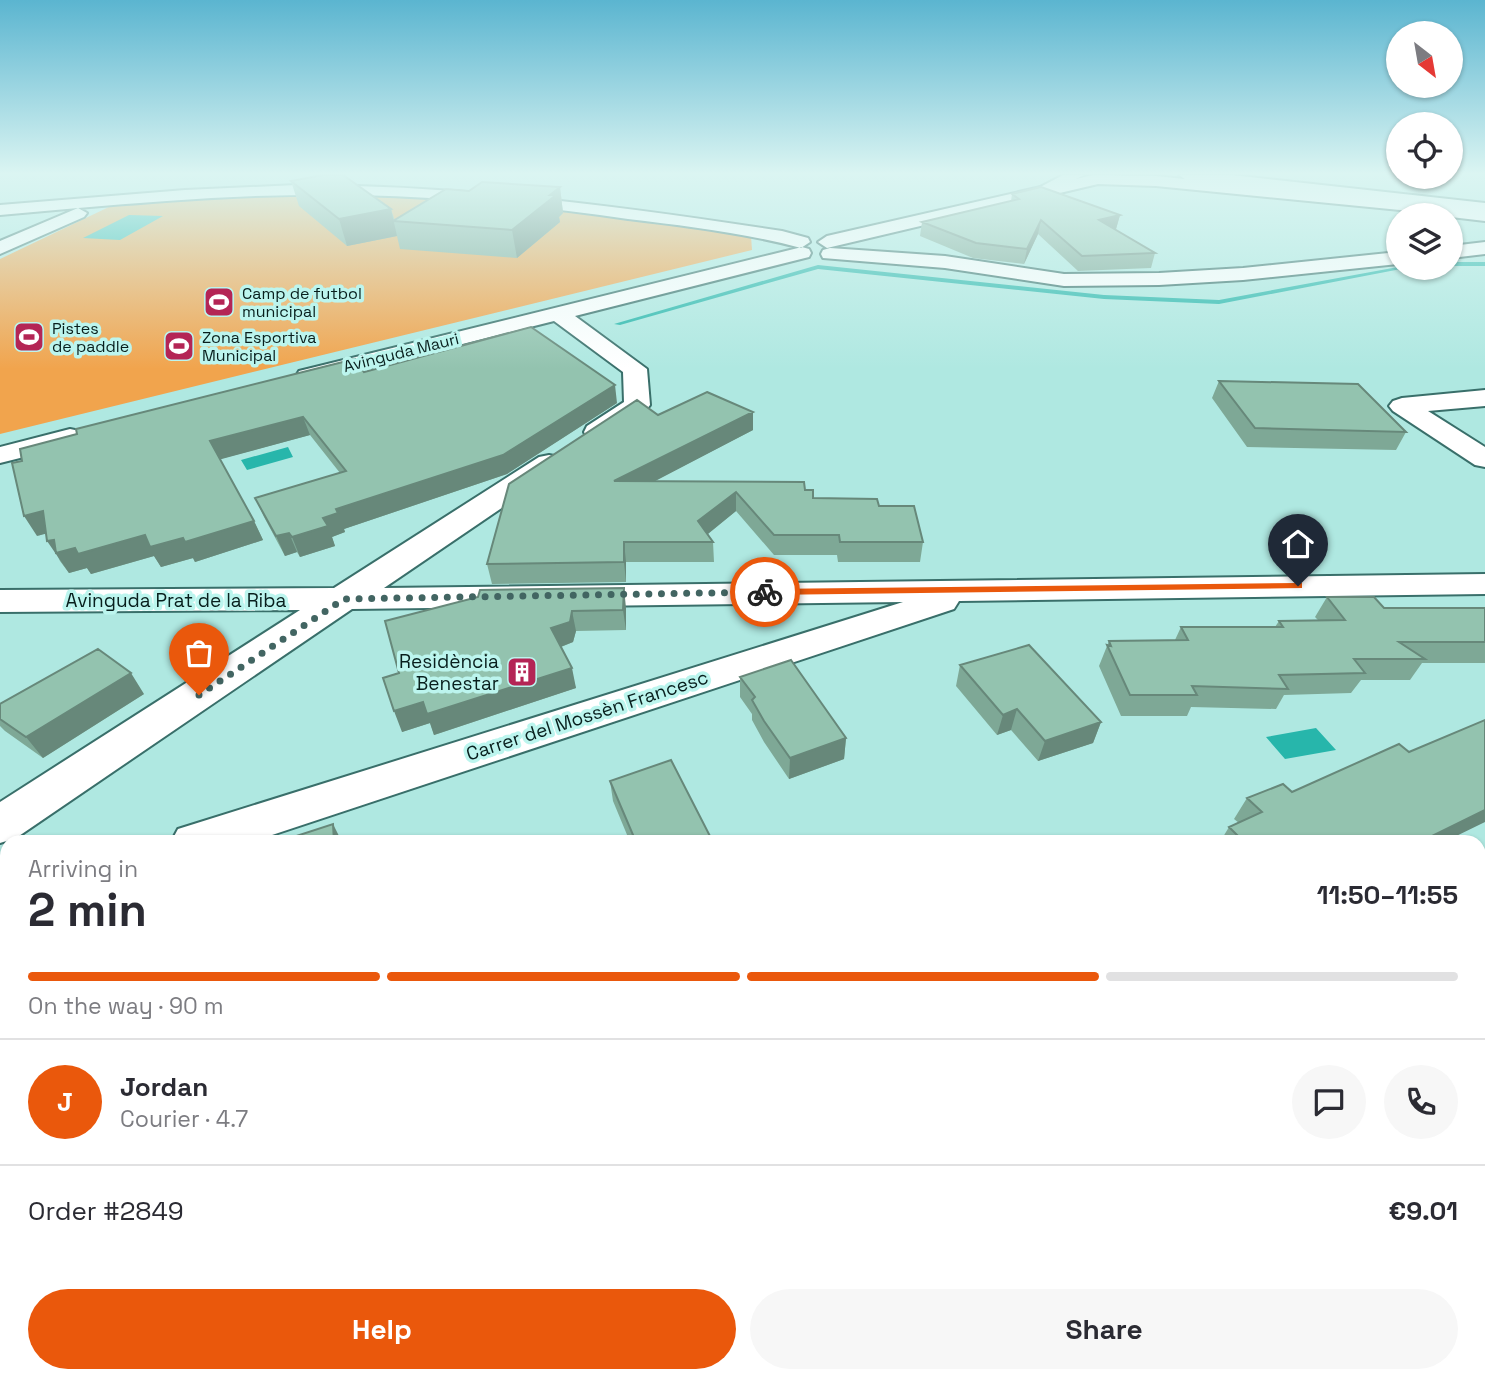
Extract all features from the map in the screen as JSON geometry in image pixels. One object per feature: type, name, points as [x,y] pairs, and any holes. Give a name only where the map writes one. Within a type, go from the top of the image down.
[{"type":"street","points":[[0,248],[19,239]]},
{"type":"street","points":[[787,239],[801,248]]},
{"type":"street","name":"Avinguda Mauri","points":[[284,382],[801,248],[829,248],[857,239]]},
{"type":"street","points":[[829,248],[1064,280],[1231,275],[1386,259]]},
{"type":"street","points":[[1463,251],[1485,248]]},
{"type":"street","points":[[0,825],[637,405],[635,369],[557,313]]},
{"type":"street","points":[[1485,398],[1402,405],[1485,459]]},
{"type":"street","points":[[0,455],[94,431]]},
{"type":"street","name":"Avinguda Prat de la Riba","points":[[0,601],[1485,584]]},
{"type":"street","name":"Carrer del Mossèn Francesc","points":[[216,835],[980,589]]},
{"type":"shaded area","name":"Zona Esportiva Municipal","points":[[41,239],[751,239],[752,250],[0,434],[0,259]]},
{"type":"water","points":[[288,447],[293,457],[247,470],[241,460]]},
{"type":"water","points":[[1316,728],[1336,750],[1285,759],[1266,737]]},
{"type":"building","points":[[967,239],[1032,239],[1027,249]]},
{"type":"building","points":[[1063,239],[1132,239],[1155,253],[1082,256]]},
{"type":"building","points":[[531,327],[615,385],[503,455],[336,509],[338,513],[323,518],[328,526],[292,537],[289,533],[276,536],[255,498],[346,471],[303,417],[210,441],[254,521],[185,542],[183,538],[150,547],[145,535],[78,554],[75,548],[56,553],[54,540],[47,541],[43,511],[24,516],[12,463],[22,461],[20,449],[77,434],[76,429],[355,359],[364,372]]},
{"type":"building","points":[[1219,381],[1358,384],[1406,432],[1255,428]]},
{"type":"building","points":[[707,392],[753,412],[614,481],[804,482],[805,490],[813,490],[813,498],[877,499],[879,506],[914,506],[923,542],[840,542],[839,535],[774,535],[736,492],[698,521],[713,542],[624,542],[624,562],[487,564],[509,484],[637,400],[658,415]]},
{"type":"building","points":[[624,588],[623,610],[572,611],[570,622],[551,628],[572,668],[427,714],[423,702],[394,711],[383,678],[399,673],[385,621],[478,597],[480,590]]},
{"type":"building","points":[[1327,597],[1374,597],[1384,608],[1485,608],[1485,642],[1399,642],[1425,659],[1354,659],[1365,673],[1279,675],[1288,689],[1192,686],[1197,695],[1130,695],[1107,645],[1111,646],[1109,641],[1188,640],[1181,627],[1283,627],[1279,621],[1345,620]]},
{"type":"building","points":[[1029,645],[1101,722],[1045,741],[1017,709],[1003,715],[960,665]]},
{"type":"building","points":[[98,649],[131,673],[26,737],[0,719],[0,704]]},
{"type":"building","points":[[791,660],[846,738],[790,758],[764,721],[752,700],[755,697],[740,677]]},
{"type":"building","points":[[1485,720],[1485,810],[1434,835],[1237,835],[1229,827],[1262,812],[1247,798],[1283,784],[1292,792],[1399,744],[1409,752]]},
{"type":"building","points":[[671,760],[709,835],[633,835],[610,781]]},
{"type":"building","points":[[333,824],[334,835],[299,835]]},
{"type":"waterway","points":[[1463,264],[1485,264]]},
{"type":"waterway","points":[[618,324],[818,267],[1104,297],[1219,302],[1386,271]]},
{"type":"way so far","points":[[199,695],[344,599],[765,592]]},
{"type":"place","name":"Camp de futbol municipal","points":[[219,302]]},
{"type":"place","name":"Pistes de paddle","points":[[29,337]]},
{"type":"place","name":"Zona Esportiva Municipal","points":[[179,346]]},
{"type":"place","name":"Residència Benestar","points":[[522,672]]},
{"type":"route","points":[[765,592],[1298,586]]}]
